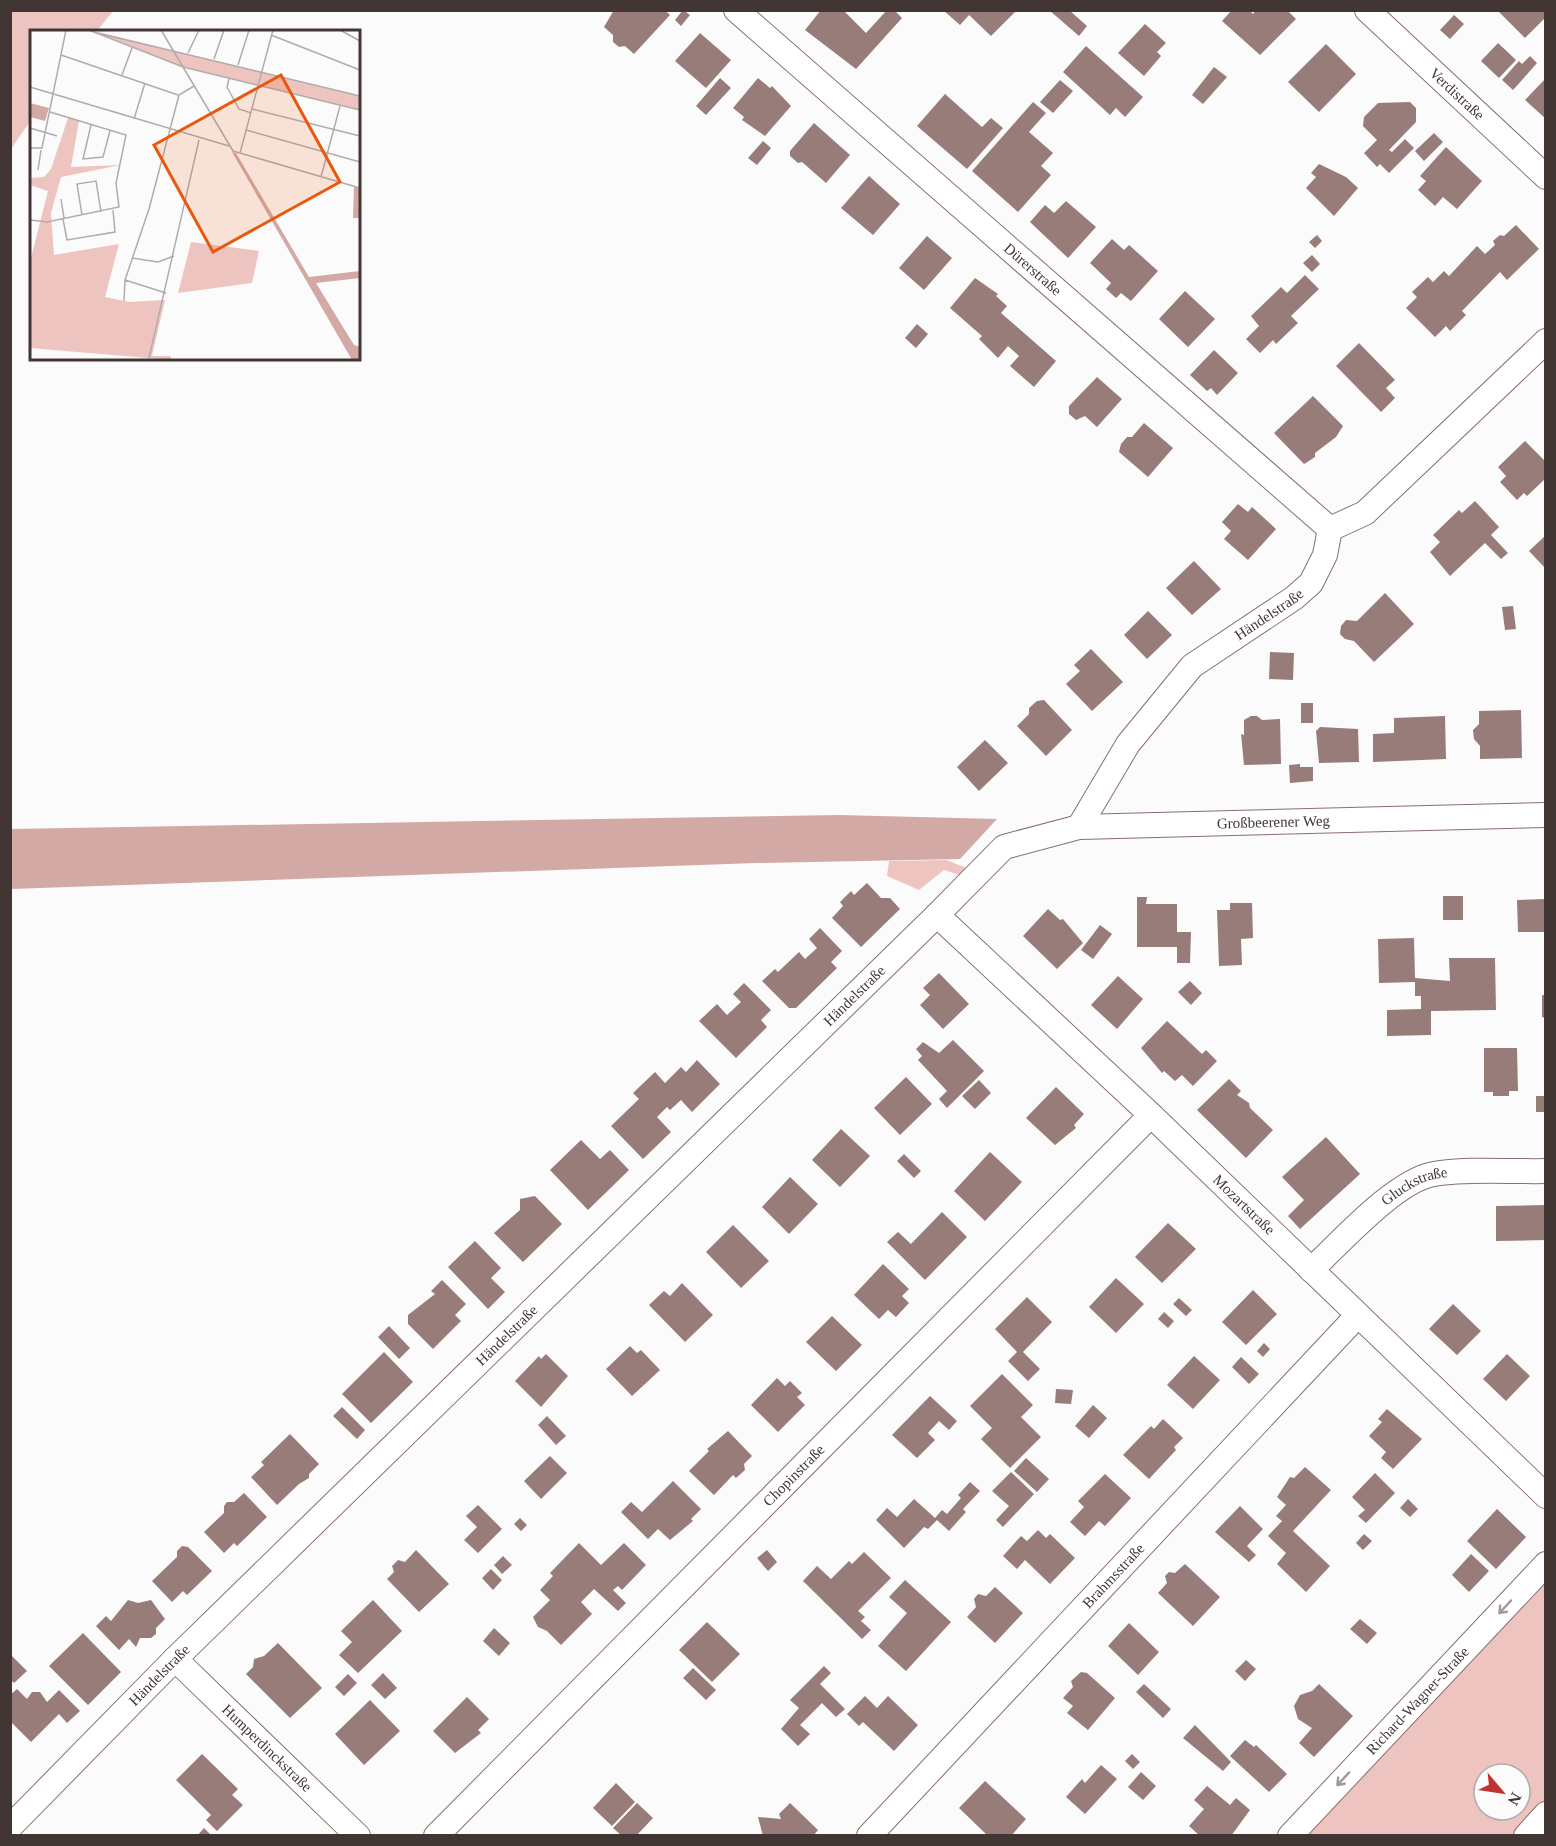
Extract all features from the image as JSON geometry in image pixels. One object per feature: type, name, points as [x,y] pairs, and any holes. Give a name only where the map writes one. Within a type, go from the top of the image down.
[{"type":"street","name":"Dürerstraße","points":[[736,10],[1330,529]]},
{"type":"street","name":"Verdistraße","points":[[1367,10],[1545,177]]},
{"type":"street","points":[[1330,529],[1365,513],[1545,341]]},
{"type":"street","name":"Händelstraße","points":[[1079,827],[1128,744],[1192,666],[1294,598],[1311,583],[1325,555],[1330,529]]},
{"type":"street","name":"Großbeerener Weg","points":[[1004,847],[1079,827],[1545,815]]},
{"type":"street","name":"Händelstraße","points":[[10,1827],[175,1659],[1004,847]]},
{"type":"street","name":"Mozartstraße","points":[[937,915],[1150,1115],[1545,1496]]},
{"type":"street","name":"Chopinstraße","points":[[436,1836],[1150,1115]]},
{"type":"street","name":"Gluckstraße","points":[[1311,1270],[1383,1202],[1425,1177],[1433,1174],[1545,1171]]},
{"type":"street","name":"Brahmsstraße","points":[[869,1836],[1358,1315]]},
{"type":"street","name":"Richard-Wagner-Straße","points":[[1290,1836],[1545,1564]]},
{"type":"street","name":"Humperdinckstraße","points":[[175,1659],[358,1836]]},
{"type":"street","points":[[1526,1836],[1545,1814]]},
{"type":"shaded area","points":[[11,10],[113,11],[98,30],[30,30],[30,121],[11,149]]},
{"type":"shaded area","points":[[839,815],[997,819],[960,859],[756,863],[11,889],[11,829]]},
{"type":"shaded area","points":[[946,860],[972,870],[966,877],[944,870],[919,890],[887,876],[889,861]]},
{"type":"shaded area","points":[[1545,1564],[1545,1814],[1526,1835],[1290,1836]]},
{"type":"building","points":[[614,10],[665,10],[670,15],[634,54],[625,46],[619,47],[613,42],[613,35],[604,27]]},
{"type":"building","points":[[683,10],[690,15],[681,26],[675,20]]},
{"type":"building","points":[[821,10],[843,10],[866,33],[887,10],[894,10],[902,18],[856,69],[805,30]]},
{"type":"building","points":[[943,10],[1017,10],[991,36],[969,15],[960,25]]},
{"type":"building","points":[[1049,10],[1069,10],[1087,26],[1079,36]]},
{"type":"building","points":[[1232,10],[1249,10],[1253,14],[1256,10],[1287,10],[1296,19],[1260,55],[1222,21]]},
{"type":"building","points":[[1497,10],[1546,10],[1546,17],[1525,38]]},
{"type":"building","points":[[1454,15],[1464,24],[1450,39],[1440,30]]},
{"type":"building","points":[[1145,24],[1166,43],[1157,52],[1161,56],[1144,76],[1118,53]]},
{"type":"building","points":[[700,33],[731,60],[706,88],[675,61]]},
{"type":"building","points":[[1498,43],[1516,60],[1499,78],[1481,61]]},
{"type":"building","points":[[1326,44],[1356,74],[1319,112],[1288,82]]},
{"type":"building","points":[[1086,46],[1143,97],[1125,117],[1116,108],[1110,115],[1063,72]]},
{"type":"building","points":[[1530,56],[1537,63],[1513,90],[1502,80],[1519,61],[1522,64]]},
{"type":"building","points":[[1214,67],[1227,77],[1203,104],[1192,95]]},
{"type":"building","points":[[720,78],[731,88],[706,115],[696,106]]},
{"type":"building","points":[[758,78],[770,88],[772,86],[791,106],[765,136],[742,120],[744,117],[733,108]]},
{"type":"building","points":[[1546,78],[1546,119],[1525,100]]},
{"type":"building","points":[[1060,80],[1073,91],[1053,113],[1040,102]]},
{"type":"building","points":[[945,94],[982,127],[991,118],[1003,128],[967,169],[917,126]]},
{"type":"building","points":[[1033,102],[1046,113],[1029,132],[1053,153],[1041,166],[1051,175],[1018,212],[972,171]]},
{"type":"building","points":[[1410,102],[1416,108],[1416,122],[1389,150],[1392,152],[1405,139],[1414,148],[1389,173],[1380,164],[1377,167],[1364,153],[1377,140],[1363,126],[1364,117],[1378,103]]},
{"type":"building","points":[[814,123],[850,155],[826,183],[802,162],[798,163],[790,156],[790,151]]},
{"type":"building","points":[[1434,133],[1443,142],[1424,161],[1415,151]]},
{"type":"building","points":[[763,141],[771,148],[757,165],[748,158]]},
{"type":"building","points":[[1446,147],[1482,181],[1457,209],[1443,197],[1435,206],[1418,190],[1426,181],[1420,176]]},
{"type":"building","points":[[1319,164],[1346,177],[1358,188],[1334,216],[1306,188],[1316,177],[1311,173]]},
{"type":"building","points":[[869,176],[900,204],[873,235],[841,208]]},
{"type":"building","points":[[1066,201],[1096,227],[1068,258],[1030,222],[1045,205],[1054,213]]},
{"type":"building","points":[[1516,225],[1539,249],[1507,280],[1500,272],[1462,311],[1466,315],[1450,331],[1446,326],[1435,337],[1406,308],[1417,297],[1412,292],[1428,277],[1433,282],[1444,271],[1449,276],[1477,246],[1485,254],[1495,245],[1493,241],[1500,235],[1504,236]]},
{"type":"building","points":[[1317,235],[1322,241],[1315,248],[1309,242]]},
{"type":"building","points":[[927,236],[952,258],[924,290],[899,268]]},
{"type":"building","points":[[1112,239],[1124,250],[1129,245],[1158,271],[1131,301],[1121,293],[1116,298],[1106,289],[1111,283],[1090,263]]},
{"type":"building","points":[[1312,255],[1320,264],[1312,272],[1303,263]]},
{"type":"building","points":[[1305,275],[1319,289],[1291,316],[1298,323],[1276,344],[1273,340],[1260,353],[1246,339],[1259,326],[1251,316],[1281,287],[1287,293]]},
{"type":"building","points":[[975,278],[998,294],[996,296],[1007,306],[1001,313],[1056,361],[1034,387],[1010,366],[1019,356],[1008,346],[998,358],[979,339],[982,336],[950,308]]},
{"type":"building","points":[[1185,291],[1215,319],[1188,347],[1159,319]]},
{"type":"building","points":[[917,324],[928,334],[916,348],[905,338]]},
{"type":"building","points":[[1359,343],[1395,380],[1386,388],[1395,398],[1381,412],[1336,366]]},
{"type":"building","points":[[1214,350],[1238,373],[1217,395],[1211,388],[1207,391],[1190,375]]},
{"type":"building","points":[[1097,377],[1122,399],[1097,427],[1085,416],[1076,420],[1069,414],[1069,406]]},
{"type":"building","points":[[1313,396],[1343,426],[1336,437],[1304,464],[1274,433]]},
{"type":"building","points":[[1144,423],[1173,448],[1148,477],[1119,452],[1121,444],[1127,437],[1132,437]]},
{"type":"building","points":[[1525,441],[1546,462],[1546,478],[1527,496],[1524,493],[1517,500],[1500,482],[1506,476],[1498,467]]},
{"type":"building","points":[[1475,501],[1499,527],[1491,535],[1508,553],[1501,559],[1485,543],[1450,576],[1430,552],[1440,542],[1433,535],[1459,510],[1462,513]]},
{"type":"building","points":[[1238,504],[1248,512],[1252,507],[1276,529],[1248,560],[1224,539],[1231,531],[1222,522]]},
{"type":"building","points":[[1546,535],[1546,569],[1529,551]]},
{"type":"building","points":[[1194,561],[1221,589],[1192,615],[1166,588]]},
{"type":"building","points":[[1385,593],[1414,624],[1374,662],[1354,641],[1345,639],[1340,634],[1341,626],[1346,620],[1357,621]]},
{"type":"building","points":[[1513,606],[1516,629],[1505,630],[1502,607]]},
{"type":"building","points":[[1148,611],[1172,635],[1147,659],[1124,635]]},
{"type":"building","points":[[1091,649],[1123,682],[1092,711],[1066,684],[1080,671],[1074,665]]},
{"type":"building","points":[[1270,652],[1294,653],[1293,680],[1269,679]]},
{"type":"building","points":[[1044,700],[1072,730],[1046,756],[1017,726],[1029,714],[1029,708],[1037,701]]},
{"type":"building","points":[[1301,703],[1313,703],[1313,723],[1301,723]]},
{"type":"building","points":[[1521,710],[1522,758],[1480,759],[1480,746],[1474,739],[1473,730],[1479,724],[1479,711]]},
{"type":"building","points":[[1257,716],[1262,720],[1280,719],[1281,764],[1244,765],[1241,734],[1244,735],[1244,720]]},
{"type":"building","points":[[1445,716],[1446,759],[1373,762],[1373,734],[1394,733],[1394,718]]},
{"type":"building","points":[[1320,727],[1358,729],[1359,762],[1319,763],[1316,731]]},
{"type":"building","points":[[985,740],[1008,763],[979,791],[957,767]]},
{"type":"building","points":[[1300,764],[1300,767],[1313,767],[1313,781],[1290,783],[1289,765]]},
{"type":"building","points":[[867,883],[881,898],[890,898],[900,909],[861,947],[832,918],[843,906],[840,902],[851,891],[854,895]]},
{"type":"building","points":[[1443,896],[1463,896],[1463,920],[1443,920]]},
{"type":"building","points":[[1137,897],[1147,897],[1146,904],[1177,904],[1177,932],[1191,932],[1190,963],[1177,963],[1177,947],[1137,947]]},
{"type":"building","points":[[1546,899],[1546,932],[1518,932],[1517,900]]},
{"type":"building","points":[[1230,903],[1252,903],[1253,938],[1241,939],[1242,965],[1219,966],[1217,910],[1230,910]]},
{"type":"building","points":[[1048,909],[1060,920],[1063,919],[1083,943],[1057,969],[1023,936]]},
{"type":"building","points":[[1100,925],[1112,934],[1093,959],[1081,950]]},
{"type":"building","points":[[820,928],[842,951],[831,962],[837,968],[796,1008],[789,1008],[762,981],[775,969],[778,972],[799,952],[805,959],[817,948],[809,939]]},
{"type":"building","points":[[1414,938],[1415,978],[1450,981],[1449,958],[1495,958],[1496,1010],[1431,1011],[1431,1035],[1387,1036],[1387,1010],[1421,1009],[1421,996],[1415,996],[1415,982],[1379,983],[1378,939]]},
{"type":"building","points":[[939,973],[969,1004],[943,1029],[920,1005],[930,995],[923,988]]},
{"type":"building","points":[[1118,976],[1143,999],[1117,1029],[1091,1005]]},
{"type":"building","points":[[1190,981],[1202,993],[1191,1005],[1178,992]]},
{"type":"building","points":[[744,983],[771,1010],[761,1020],[767,1027],[736,1058],[699,1021],[717,1004],[727,1015],[741,1002],[733,994]]},
{"type":"building","points":[[1542,995],[1546,995],[1546,1018],[1542,1017]]},
{"type":"building","points":[[1167,1021],[1202,1054],[1206,1050],[1217,1061],[1193,1086],[1182,1075],[1175,1081],[1164,1071],[1162,1073],[1141,1048]]},
{"type":"building","points":[[953,1040],[984,1071],[947,1108],[939,1099],[947,1091],[918,1060],[922,1056],[916,1049],[923,1042],[939,1053]]},
{"type":"building","points":[[1484,1048],[1517,1048],[1518,1091],[1509,1091],[1509,1096],[1493,1096],[1493,1092],[1484,1092]]},
{"type":"building","points":[[697,1060],[720,1084],[692,1112],[681,1100],[670,1110],[667,1107],[657,1117],[671,1132],[643,1159],[611,1126],[639,1099],[633,1093],[655,1072],[665,1083],[681,1067],[686,1072]]},
{"type":"building","points":[[906,1077],[932,1104],[900,1135],[874,1108]]},
{"type":"building","points":[[1229,1079],[1241,1091],[1237,1095],[1249,1103],[1250,1108],[1273,1130],[1246,1158],[1197,1110]]},
{"type":"building","points":[[979,1080],[991,1093],[975,1109],[962,1096]]},
{"type":"building","points":[[1056,1087],[1084,1114],[1074,1125],[1076,1128],[1055,1145],[1026,1118]]},
{"type":"building","points":[[1536,1096],[1546,1096],[1546,1112],[1536,1112]]},
{"type":"building","points":[[841,1129],[870,1156],[840,1187],[812,1160]]},
{"type":"building","points":[[1326,1137],[1360,1174],[1300,1229],[1288,1216],[1304,1200],[1282,1177]]},
{"type":"building","points":[[581,1140],[600,1159],[610,1150],[629,1170],[588,1210],[550,1170]]},
{"type":"building","points":[[990,1152],[1022,1182],[985,1221],[954,1191]]},
{"type":"building","points":[[904,1154],[921,1171],[914,1178],[897,1161]]},
{"type":"building","points":[[790,1177],[818,1204],[789,1234],[762,1207]]},
{"type":"building","points":[[535,1196],[562,1224],[523,1262],[494,1233],[520,1210],[520,1199]]},
{"type":"building","points":[[1546,1205],[1546,1240],[1496,1241],[1496,1206]]},
{"type":"building","points":[[942,1212],[967,1237],[925,1280],[887,1242],[898,1232],[911,1244]]},
{"type":"building","points":[[1168,1223],[1196,1249],[1162,1283],[1135,1257]]},
{"type":"building","points":[[733,1225],[769,1261],[741,1288],[706,1252]]},
{"type":"building","points":[[475,1241],[501,1268],[491,1278],[505,1292],[488,1309],[448,1267]]},
{"type":"building","points":[[883,1264],[909,1289],[902,1296],[909,1303],[896,1317],[888,1310],[879,1319],[854,1295]]},
{"type":"building","points":[[1116,1278],[1144,1304],[1116,1333],[1089,1307]]},
{"type":"building","points":[[442,1280],[466,1304],[455,1315],[461,1321],[433,1349],[408,1324],[408,1315],[435,1294],[431,1291]]},
{"type":"building","points":[[682,1283],[713,1315],[685,1342],[649,1305],[664,1291],[670,1296]]},
{"type":"building","points":[[1253,1290],[1277,1314],[1246,1345],[1222,1322]]},
{"type":"building","points":[[1027,1297],[1052,1322],[1023,1352],[1040,1369],[1028,1381],[1008,1361],[1017,1352],[995,1329]]},
{"type":"building","points":[[1179,1298],[1192,1310],[1186,1316],[1173,1304]]},
{"type":"building","points":[[1453,1304],[1481,1331],[1457,1355],[1429,1329]]},
{"type":"building","points":[[1164,1312],[1174,1321],[1168,1328],[1158,1319]]},
{"type":"building","points":[[832,1316],[862,1345],[836,1371],[806,1342]]},
{"type":"building","points":[[389,1326],[410,1348],[399,1359],[378,1337]]},
{"type":"building","points":[[1264,1343],[1270,1349],[1263,1357],[1257,1351]]},
{"type":"building","points":[[630,1346],[637,1353],[641,1350],[660,1370],[632,1396],[606,1369]]},
{"type":"building","points":[[384,1352],[413,1382],[371,1423],[342,1394]]},
{"type":"building","points":[[546,1354],[568,1376],[541,1407],[515,1381],[539,1356],[541,1359]]},
{"type":"building","points":[[1507,1354],[1530,1376],[1506,1401],[1483,1379]]},
{"type":"building","points":[[1194,1356],[1220,1380],[1193,1409],[1167,1385]]},
{"type":"building","points":[[1241,1357],[1259,1374],[1249,1384],[1232,1367]]},
{"type":"building","points":[[1002,1374],[1033,1405],[1021,1417],[1041,1437],[1010,1468],[981,1439],[992,1428],[970,1406]]},
{"type":"building","points":[[777,1378],[785,1386],[790,1381],[802,1393],[797,1397],[805,1405],[778,1432],[751,1405]]},
{"type":"building","points":[[1056,1389],[1073,1390],[1071,1404],[1055,1403]]},
{"type":"building","points":[[930,1396],[957,1421],[949,1430],[939,1421],[928,1433],[935,1440],[917,1458],[892,1435]]},
{"type":"building","points":[[1093,1405],[1107,1418],[1089,1438],[1075,1426]]},
{"type":"building","points":[[342,1407],[365,1430],[357,1439],[333,1416]]},
{"type":"building","points":[[1387,1409],[1422,1439],[1393,1469],[1381,1458],[1386,1452],[1369,1436],[1382,1422],[1378,1419]]},
{"type":"building","points":[[547,1416],[566,1436],[556,1445],[538,1425]]},
{"type":"building","points":[[1163,1419],[1183,1438],[1174,1447],[1176,1450],[1149,1479],[1123,1455],[1151,1426],[1154,1429]]},
{"type":"building","points":[[728,1431],[752,1456],[744,1464],[745,1470],[736,1478],[733,1475],[714,1495],[689,1471],[709,1451],[707,1449]]},
{"type":"building","points":[[290,1434],[319,1464],[309,1474],[309,1478],[299,1484],[277,1505],[251,1477],[264,1465],[261,1462]]},
{"type":"building","points":[[550,1456],[567,1473],[541,1499],[524,1481]]},
{"type":"building","points":[[1026,1458],[1049,1479],[1037,1492],[1014,1471]]},
{"type":"building","points":[[1305,1467],[1331,1490],[1293,1531],[1330,1566],[1306,1592],[1277,1564],[1286,1553],[1268,1536],[1282,1521],[1276,1516],[1286,1505],[1277,1497],[1290,1477],[1294,1478]]},
{"type":"building","points":[[1011,1472],[1034,1494],[1003,1527],[996,1520],[1009,1506],[992,1491]]},
{"type":"building","points":[[1375,1473],[1395,1493],[1366,1523],[1358,1516],[1365,1510],[1352,1497]]},
{"type":"building","points":[[1105,1474],[1131,1498],[1105,1526],[1099,1521],[1085,1536],[1070,1522],[1084,1507],[1078,1501]]},
{"type":"building","points":[[673,1481],[701,1509],[691,1519],[693,1521],[670,1540],[658,1529],[648,1539],[621,1512],[631,1502],[642,1512]]},
{"type":"building","points":[[970,1482],[980,1491],[963,1509],[966,1512],[949,1531],[937,1520],[928,1529],[924,1527],[904,1548],[876,1520],[887,1508],[897,1517],[914,1499],[935,1518],[942,1510],[947,1514],[961,1498],[958,1495]]},
{"type":"building","points":[[244,1493],[267,1517],[237,1546],[234,1543],[224,1553],[204,1532],[224,1513],[224,1506],[227,1502],[234,1502]]},
{"type":"building","points":[[1408,1499],[1418,1509],[1410,1517],[1400,1508]]},
{"type":"building","points":[[478,1505],[502,1529],[478,1553],[464,1540],[477,1527],[466,1516]]},
{"type":"building","points":[[1240,1506],[1263,1529],[1247,1546],[1256,1555],[1249,1562],[1215,1532]]},
{"type":"building","points":[[1497,1509],[1526,1537],[1496,1569],[1467,1541]]},
{"type":"building","points":[[520,1518],[527,1525],[521,1531],[514,1524]]},
{"type":"building","points":[[1038,1530],[1046,1538],[1050,1534],[1075,1558],[1050,1584],[1025,1560],[1017,1569],[1003,1556],[1021,1536],[1027,1541]]},
{"type":"building","points":[[1364,1534],[1372,1541],[1363,1550],[1356,1543]]},
{"type":"building","points":[[579,1543],[601,1565],[624,1543],[646,1565],[622,1590],[618,1586],[613,1590],[626,1603],[618,1611],[594,1589],[581,1602],[592,1614],[561,1645],[547,1631],[538,1627],[533,1617],[550,1600],[540,1590],[553,1576],[550,1573]]},
{"type":"building","points":[[182,1546],[188,1547],[212,1571],[187,1595],[183,1591],[172,1602],[152,1581],[177,1557],[177,1551]]},
{"type":"building","points":[[416,1550],[449,1584],[419,1612],[387,1579],[394,1572],[392,1566],[398,1560],[405,1562]]},
{"type":"building","points":[[767,1550],[777,1562],[768,1571],[757,1558]]},
{"type":"building","points":[[864,1552],[891,1578],[858,1611],[865,1617],[861,1621],[871,1630],[862,1639],[803,1581],[817,1566],[831,1579],[849,1561],[852,1564]]},
{"type":"building","points":[[1471,1554],[1489,1571],[1469,1592],[1452,1575]]},
{"type":"building","points":[[503,1556],[512,1565],[502,1574],[494,1565]]},
{"type":"building","points":[[1185,1564],[1220,1597],[1193,1626],[1158,1593],[1167,1583],[1165,1576],[1169,1572],[1175,1573]]},
{"type":"building","points":[[491,1569],[502,1580],[493,1590],[482,1578]]},
{"type":"building","points":[[905,1580],[951,1622],[906,1671],[878,1646],[907,1613],[889,1597]]},
{"type":"building","points":[[995,1587],[1023,1613],[995,1643],[967,1617],[976,1607],[974,1599],[978,1594],[986,1596]]},
{"type":"building","points":[[128,1600],[138,1603],[151,1600],[165,1619],[156,1628],[156,1634],[151,1638],[140,1638],[136,1647],[129,1639],[119,1650],[96,1626],[106,1616],[111,1621]]},
{"type":"building","points":[[373,1600],[402,1631],[358,1673],[339,1655],[352,1642],[341,1631]]},
{"type":"building","points":[[1360,1619],[1377,1633],[1367,1644],[1350,1629]]},
{"type":"building","points":[[707,1622],[740,1654],[712,1682],[679,1650]]},
{"type":"building","points":[[1129,1623],[1159,1652],[1138,1675],[1108,1646]]},
{"type":"building","points":[[494,1628],[510,1643],[499,1656],[483,1641]]},
{"type":"building","points":[[83,1633],[121,1672],[88,1705],[49,1666]]},
{"type":"building","points":[[278,1643],[322,1688],[290,1718],[246,1674],[253,1667],[254,1659],[264,1656]]},
{"type":"building","points":[[10,1654],[27,1671],[14,1683],[10,1679]]},
{"type":"building","points":[[1246,1660],[1256,1669],[1245,1681],[1235,1671]]},
{"type":"building","points":[[824,1666],[831,1673],[820,1684],[845,1709],[836,1717],[822,1703],[800,1725],[810,1734],[798,1746],[781,1729],[799,1708],[790,1700]]},
{"type":"building","points":[[693,1668],[716,1690],[706,1700],[683,1678]]},
{"type":"building","points":[[1081,1672],[1087,1673],[1115,1698],[1088,1730],[1067,1713],[1073,1706],[1063,1698],[1073,1687],[1071,1681]]},
{"type":"building","points":[[383,1673],[397,1688],[385,1699],[371,1685]]},
{"type":"building","points":[[348,1674],[357,1683],[344,1696],[335,1687]]},
{"type":"building","points":[[1144,1684],[1171,1709],[1163,1718],[1136,1692]]},
{"type":"building","points":[[1319,1684],[1353,1716],[1314,1757],[1299,1743],[1312,1728],[1298,1719],[1294,1706],[1300,1695],[1312,1691]]},
{"type":"building","points":[[17,1689],[27,1699],[32,1692],[40,1692],[47,1702],[59,1690],[80,1711],[67,1723],[59,1714],[31,1742],[10,1721],[10,1695]]},
{"type":"building","points":[[865,1696],[877,1708],[888,1696],[918,1725],[894,1751],[863,1722],[859,1726],[847,1714]]},
{"type":"building","points":[[467,1697],[489,1719],[478,1730],[481,1733],[455,1753],[433,1731]]},
{"type":"building","points":[[370,1700],[400,1731],[364,1765],[335,1734]]},
{"type":"building","points":[[1195,1725],[1231,1762],[1223,1771],[1183,1738]]},
{"type":"building","points":[[1245,1740],[1254,1747],[1256,1745],[1287,1774],[1269,1792],[1230,1756]]},
{"type":"building","points":[[202,1754],[238,1789],[232,1795],[243,1805],[217,1831],[206,1820],[211,1815],[176,1780]]},
{"type":"building","points":[[1132,1754],[1140,1762],[1133,1769],[1125,1761]]},
{"type":"building","points":[[1101,1765],[1117,1779],[1085,1814],[1066,1797],[1082,1779],[1085,1783]]},
{"type":"building","points":[[1141,1772],[1156,1786],[1143,1800],[1128,1787]]},
{"type":"building","points":[[985,1781],[1026,1819],[1011,1836],[988,1836],[959,1808]]},
{"type":"building","points":[[616,1783],[635,1802],[612,1826],[593,1808]]},
{"type":"building","points":[[1207,1786],[1230,1805],[1236,1798],[1250,1810],[1231,1836],[1200,1836],[1189,1826],[1204,1809],[1194,1800]]},
{"type":"building","points":[[637,1803],[653,1818],[636,1836],[622,1836],[613,1828]]},
{"type":"building","points":[[790,1803],[818,1830],[813,1836],[763,1836],[758,1817],[781,1819],[779,1814]]},
{"type":"building","points":[[204,1828],[212,1836],[197,1836]]}]
